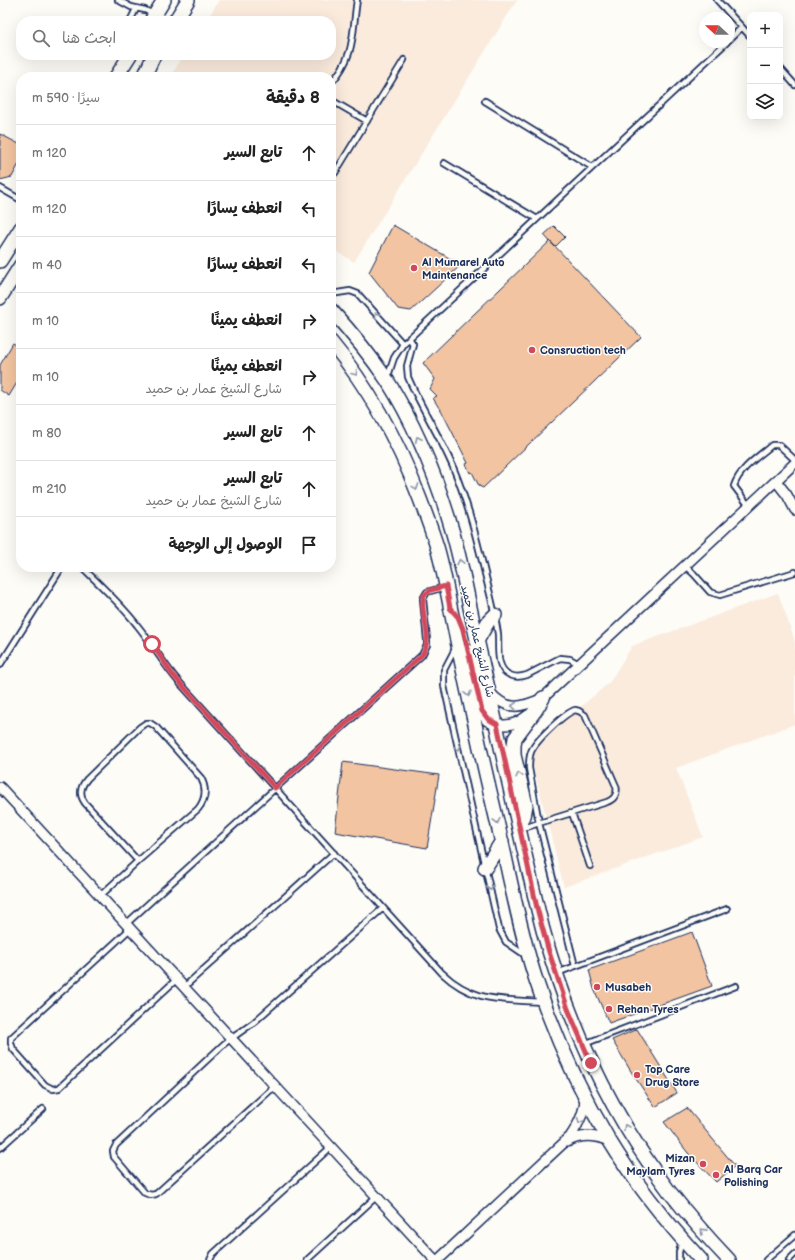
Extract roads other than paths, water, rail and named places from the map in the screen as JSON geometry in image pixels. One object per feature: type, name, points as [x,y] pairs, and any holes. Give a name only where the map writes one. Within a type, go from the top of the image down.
[{"type":"street","points":[[154,16],[164,0]]},
{"type":"street","points":[[178,16],[188,0]]},
{"type":"street","points":[[119,72],[127,60]]},
{"type":"street","points":[[146,72],[152,60]]},
{"type":"street","points":[[0,261],[16,236]]},
{"type":"street","points":[[0,298],[16,273]]},
{"type":"street","name":"شارع الشيخ عمار بن حميد","points":[[336,316],[357,340],[387,381],[416,434],[439,490],[457,550],[537,908],[568,1009],[610,1100],[643,1154],[685,1211],[729,1260]]},
{"type":"street","name":"شارع الشيخ عمار بن حميد","points":[[336,348],[362,382],[380,411],[398,445],[436,544],[484,769],[523,936],[544,1002],[562,1048],[609,1141],[638,1183],[682,1240],[701,1260]]},
{"type":"street","points":[[450,608],[458,617],[463,629],[482,711],[488,719],[497,724],[509,725],[521,721],[543,698],[776,481],[795,461]]},
{"type":"street","points":[[776,481],[787,495],[795,510]]},
{"type":"street","points":[[477,641],[488,622],[495,615]]},
{"type":"street","points":[[489,691],[499,701],[512,706],[526,705],[543,698]]},
{"type":"street","points":[[519,828],[524,816],[526,805],[514,751],[514,738],[543,698]]},
{"type":"street","points":[[0,787],[436,1260],[570,1137],[580,1122],[585,1104],[585,1095]]},
{"type":"street","points":[[485,868],[502,841]]},
{"type":"street","points":[[564,1143],[578,1137],[586,1136],[594,1136],[609,1141]]},
{"type":"lane","points":[[118,0],[136,9],[145,10],[151,16]]},
{"type":"lane","points":[[336,76],[350,52],[354,32],[357,0]]},
{"type":"lane","points":[[717,0],[747,33]]},
{"type":"lane","points":[[132,16],[136,9]]},
{"type":"lane","points":[[735,34],[742,27]]},
{"type":"lane","points":[[387,381],[394,358],[403,344],[721,48]]},
{"type":"lane","points":[[336,171],[404,60]]},
{"type":"lane","points":[[783,71],[795,85]]},
{"type":"lane","points":[[485,101],[592,167]]},
{"type":"lane","points":[[336,103],[367,121]]},
{"type":"lane","points":[[444,162],[537,219]]},
{"type":"lane","points":[[0,188],[16,197]]},
{"type":"lane","points":[[336,293],[350,291],[358,294],[403,344]]},
{"type":"lane","points":[[410,338],[413,344],[407,366],[408,377],[443,446],[461,488],[475,532],[495,615],[500,666],[507,674],[522,677],[560,658],[570,659],[579,664]]},
{"type":"lane","points":[[749,506],[734,486],[736,478],[743,471],[772,445],[779,445],[795,461]]},
{"type":"lane","points":[[685,566],[710,592],[720,595],[795,572]]},
{"type":"lane","points":[[0,665],[59,572]]},
{"type":"lane","points":[[87,572],[128,614],[172,674],[442,973],[458,986],[472,994],[488,998],[544,1002]]},
{"type":"lane","points":[[177,979],[61,1086],[53,1089],[46,1085],[13,1049],[11,1038],[275,788],[422,655],[425,650],[427,640],[423,603],[424,595],[431,590],[446,586]]},
{"type":"lane","points":[[458,644],[445,665],[443,680],[485,868],[501,934],[506,942],[529,958]]},
{"type":"lane","points":[[519,828],[539,823],[572,813],[611,800],[616,796],[616,789],[585,715],[579,711],[575,710],[568,713],[541,737],[529,759],[529,768],[539,823],[575,966]]},
{"type":"lane","points":[[100,896],[202,804],[205,788],[201,778],[156,727],[150,723],[142,724],[87,780],[81,791],[81,795],[85,803],[138,861]]},
{"type":"lane","points":[[572,813],[590,866]]},
{"type":"lane","points":[[184,987],[334,853]]},
{"type":"lane","points":[[275,1086],[159,1193],[154,1195],[145,1193],[114,1157],[114,1148],[231,1038],[252,1023],[383,908]]},
{"type":"lane","points":[[556,973],[727,909]]},
{"type":"lane","points":[[583,1044],[736,986]]},
{"type":"lane","points":[[0,1148],[43,1109]]},
{"type":"lane","points":[[210,1260],[214,1254],[331,1147]]},
{"type":"lane","points":[[307,1260],[377,1196]]},
{"type":"lane","points":[[766,1260],[795,1235]]},
{"type":"lane","points":[[679,1260],[682,1240]]},
{"type":"lane","points":[[789,1260],[795,1254]]},
{"type":"place","name":"Al Mumarel Auto Maintenance","points":[[414,268]]},
{"type":"place","name":"Consruction tech","points":[[532,350]]},
{"type":"place","name":"Musabeh","points":[[597,987]]},
{"type":"place","name":"Rehan Tyres","points":[[609,1009]]},
{"type":"place","name":"Top Care Drug Store","points":[[637,1075]]},
{"type":"place","name":"Mizan Maylam Tyres","points":[[703,1164]]},
{"type":"place","name":"Al Barq Car Polishing","points":[[716,1175]]}]
